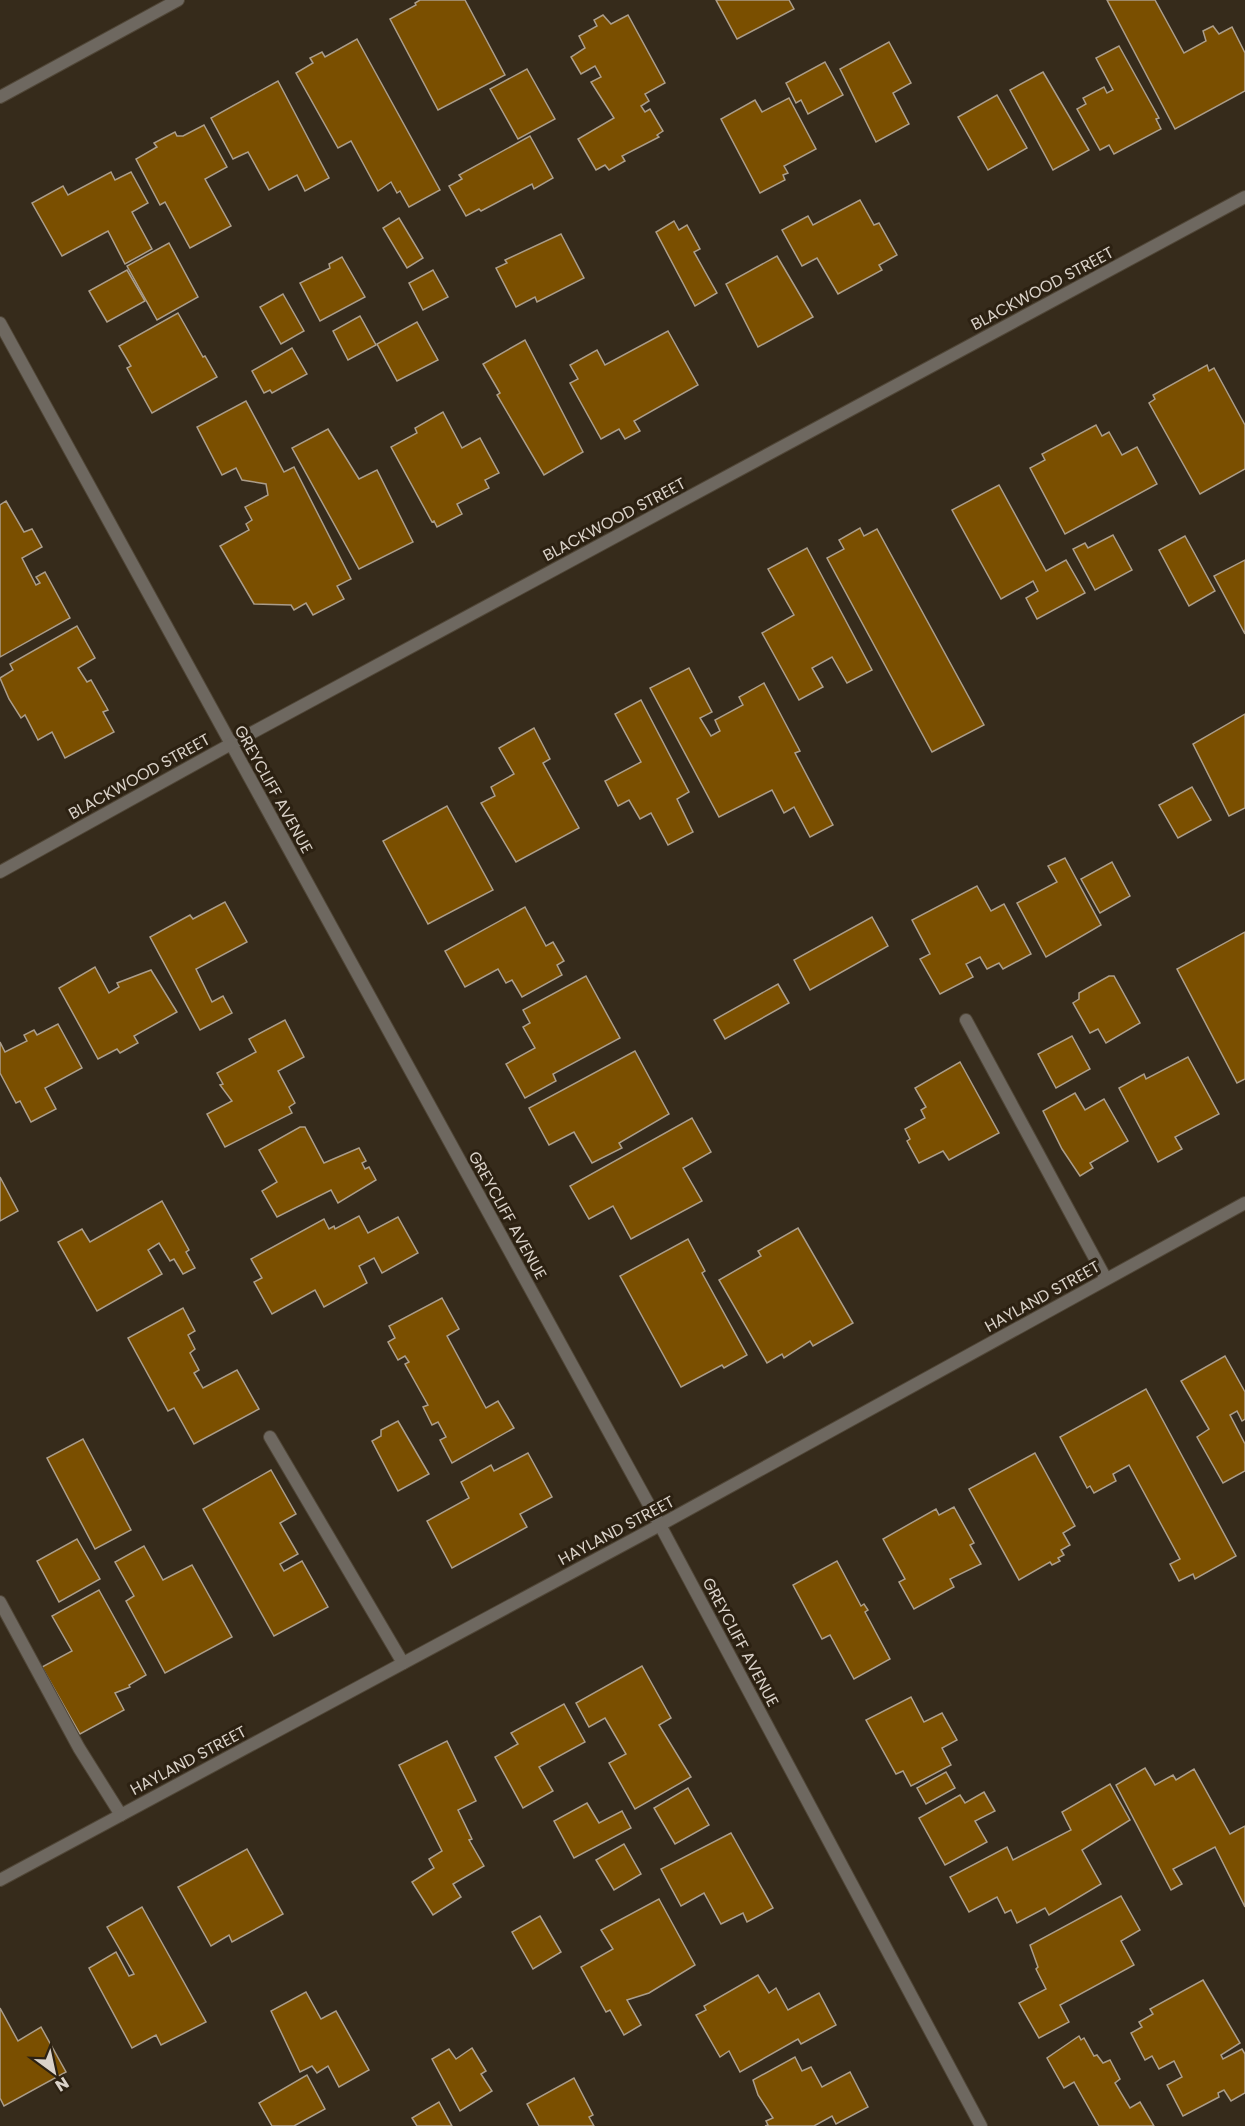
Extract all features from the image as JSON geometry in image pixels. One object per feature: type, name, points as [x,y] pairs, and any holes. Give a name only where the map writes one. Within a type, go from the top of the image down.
[{"type":"street","points":[[0,97],[178,0]]},
{"type":"street","name":"BLACKWOOD STREET","points":[[0,872],[231,744],[1245,197]]},
{"type":"street","name":"GREYCLIFF AVENUE","points":[[0,323],[660,1525],[981,2126]]},
{"type":"street","points":[[966,1020],[1106,1279]]},
{"type":"street","name":"HAYLAND STREET","points":[[0,1880],[660,1525],[1245,1203]]},
{"type":"street","points":[[270,1437],[403,1663]]},
{"type":"street","points":[[0,1602],[80,1748],[121,1815]]},
{"type":"building","points":[[420,0],[465,0],[505,75],[438,110],[390,19],[416,5],[415,3]]},
{"type":"building","points":[[716,0],[789,0],[794,9],[737,39]]},
{"type":"building","points":[[1107,0],[1155,0],[1184,53],[1206,41],[1203,31],[1213,26],[1219,34],[1232,27],[1245,53],[1245,91],[1175,129]]},
{"type":"building","points":[[603,15],[611,24],[628,15],[665,83],[645,94],[649,101],[641,106],[645,112],[650,109],[663,131],[657,135],[659,137],[622,156],[625,161],[609,170],[605,165],[596,170],[578,139],[614,118],[591,82],[601,77],[595,66],[581,74],[571,57],[585,48],[579,36],[597,26],[594,20]]},
{"type":"building","points":[[357,39],[440,190],[409,207],[400,191],[397,193],[391,182],[378,191],[351,141],[338,148],[296,73],[313,63],[310,58],[322,52],[325,57]]},
{"type":"building","points":[[889,42],[911,83],[893,93],[909,124],[876,142],[840,69]]},
{"type":"building","points":[[1119,46],[1159,118],[1156,119],[1161,129],[1114,154],[1109,145],[1100,150],[1077,109],[1086,104],[1083,98],[1104,87],[1107,93],[1113,90],[1096,58]]},
{"type":"building","points":[[825,62],[843,95],[808,114],[801,100],[796,103],[786,83]]},
{"type":"building","points":[[527,69],[555,119],[518,139],[490,89]]},
{"type":"building","points":[[1043,72],[1089,150],[1053,170],[1010,90]]},
{"type":"building","points":[[278,81],[329,178],[305,191],[297,175],[269,190],[248,152],[233,159],[211,118]]},
{"type":"building","points":[[997,95],[1027,148],[988,170],[958,117]]},
{"type":"building","points":[[789,98],[816,149],[784,166],[788,173],[783,175],[785,180],[760,193],[721,119],[755,100],[762,112]]},
{"type":"building","points":[[204,125],[227,167],[205,179],[231,226],[190,248],[165,202],[160,205],[136,159],[157,147],[154,143],[175,132],[177,136],[183,136]]},
{"type":"building","points":[[530,136],[553,178],[534,189],[532,184],[481,211],[479,209],[466,216],[449,186],[462,179],[459,175]]},
{"type":"building","points":[[111,172],[115,180],[131,172],[148,203],[132,212],[152,249],[125,264],[108,231],[62,256],[32,203],[63,186],[68,195]]},
{"type":"building","points":[[860,200],[874,225],[879,223],[897,255],[879,265],[882,270],[838,294],[817,258],[802,266],[782,230],[808,216],[813,225]]},
{"type":"building","points":[[399,218],[423,258],[407,268],[383,228]]},
{"type":"building","points":[[674,221],[679,230],[687,225],[700,249],[694,252],[717,293],[695,306],[656,232]]},
{"type":"building","points":[[561,234],[584,278],[537,302],[535,297],[516,307],[496,268],[507,263],[505,260]]},
{"type":"building","points":[[169,243],[198,297],[157,320],[127,266]]},
{"type":"building","points":[[777,256],[813,317],[758,347],[726,284]]},
{"type":"building","points":[[342,257],[365,297],[320,321],[300,283],[330,268],[329,264]]},
{"type":"building","points":[[127,270],[145,301],[107,322],[89,291]]},
{"type":"building","points":[[433,270],[448,297],[423,310],[409,283]]},
{"type":"building","points":[[283,294],[304,331],[281,344],[260,307]]},
{"type":"building","points":[[178,313],[217,377],[152,413],[127,368],[131,366],[119,346]]},
{"type":"building","points":[[360,316],[376,345],[348,360],[333,331]]},
{"type":"building","points":[[417,322],[438,360],[397,381],[377,344]]},
{"type":"building","points":[[668,331],[698,385],[634,421],[640,431],[625,439],[619,429],[601,439],[570,383],[578,379],[570,365],[597,350],[605,365]]},
{"type":"building","points":[[525,340],[583,452],[544,475],[497,395],[500,393],[483,364]]},
{"type":"building","points":[[292,348],[307,374],[272,393],[270,390],[264,393],[252,371]]},
{"type":"building","points":[[1207,365],[1209,371],[1214,368],[1245,425],[1245,469],[1200,494],[1149,403],[1155,399],[1153,395]]},
{"type":"building","points":[[246,401],[284,472],[294,467],[351,579],[337,586],[344,599],[313,615],[306,603],[294,610],[291,605],[254,604],[220,546],[249,530],[246,524],[252,520],[245,507],[268,495],[266,484],[242,480],[236,468],[222,475],[197,427]]},
{"type":"building","points":[[443,412],[462,448],[480,438],[499,473],[485,480],[489,488],[457,504],[462,514],[437,527],[434,521],[432,522],[391,447],[417,433],[415,428]]},
{"type":"building","points":[[1096,425],[1102,436],[1109,432],[1122,455],[1137,447],[1157,484],[1065,534],[1030,468],[1045,460],[1042,454]]},
{"type":"building","points":[[328,429],[359,479],[377,470],[413,542],[359,569],[292,448]]},
{"type":"building","points":[[999,485],[1046,571],[1066,560],[1085,593],[1037,619],[1026,598],[1038,591],[1033,581],[1001,599],[952,510]]},
{"type":"building","points":[[6,501],[24,532],[32,529],[42,547],[22,558],[36,585],[40,583],[36,577],[45,572],[70,618],[0,657],[0,505]]},
{"type":"building","points":[[860,528],[864,536],[877,529],[984,725],[932,752],[827,558],[844,549],[839,540]]},
{"type":"building","points":[[1113,535],[1132,570],[1095,590],[1073,549],[1085,543],[1088,548]]},
{"type":"building","points":[[1185,536],[1215,591],[1189,606],[1159,550]]},
{"type":"building","points":[[807,548],[872,670],[847,683],[832,657],[812,668],[823,687],[799,700],[762,633],[794,615],[768,569]]},
{"type":"building","points":[[1245,560],[1245,634],[1214,576]]},
{"type":"building","points":[[77,626],[95,658],[78,668],[87,682],[91,680],[108,710],[103,712],[114,732],[65,758],[52,732],[38,740],[25,715],[21,718],[9,699],[0,678],[13,670],[10,664]]},
{"type":"building","points":[[689,668],[712,712],[700,718],[711,736],[720,731],[715,720],[743,705],[739,697],[764,683],[800,751],[795,753],[833,825],[810,837],[794,807],[784,813],[772,790],[719,817],[650,688]]},
{"type":"building","points":[[641,700],[689,792],[677,799],[693,832],[668,845],[651,813],[640,819],[629,800],[618,806],[605,781],[641,762],[615,714]]},
{"type":"building","points":[[1245,714],[1245,808],[1229,816],[1193,744]]},
{"type":"building","points":[[534,728],[550,759],[543,763],[579,828],[516,862],[481,803],[495,796],[491,787],[514,774],[499,748]]},
{"type":"building","points":[[1192,787],[1211,820],[1178,838],[1159,805]]},
{"type":"building","points":[[447,806],[493,890],[428,924],[383,841]]},
{"type":"building","points":[[1065,858],[1101,925],[1046,957],[1017,903],[1057,882],[1048,866]]},
{"type":"building","points":[[1112,862],[1130,896],[1100,913],[1081,879]]},
{"type":"building","points":[[977,886],[991,911],[1004,904],[1031,954],[1003,969],[999,963],[987,969],[980,957],[966,964],[973,977],[940,994],[920,959],[930,954],[912,920]]},
{"type":"building","points":[[225,902],[247,942],[196,969],[212,1002],[223,996],[232,1013],[200,1030],[150,937],[190,915],[193,919]]},
{"type":"building","points":[[525,907],[546,946],[553,942],[564,961],[557,965],[562,975],[522,997],[512,980],[506,983],[498,969],[465,987],[445,951]]},
{"type":"building","points":[[872,917],[888,946],[810,990],[794,960]]},
{"type":"building","points":[[1245,932],[1245,1079],[1237,1083],[1177,969]]},
{"type":"building","points":[[95,967],[109,993],[119,987],[117,983],[151,970],[177,1012],[134,1036],[138,1043],[120,1053],[117,1049],[98,1059],[59,988]]},
{"type":"building","points":[[586,976],[620,1038],[553,1074],[556,1081],[525,1098],[506,1064],[535,1048],[523,1027],[530,1023],[523,1010]]},
{"type":"building","points":[[1109,976],[1114,976],[1140,1023],[1106,1043],[1098,1029],[1090,1033],[1073,1003],[1079,999],[1079,993]]},
{"type":"building","points":[[778,984],[789,1003],[725,1039],[714,1020]]},
{"type":"building","points":[[285,1020],[304,1057],[278,1071],[295,1103],[289,1107],[292,1113],[225,1147],[207,1114],[232,1101],[220,1085],[223,1084],[217,1073],[256,1052],[249,1039]]},
{"type":"building","points":[[58,1024],[82,1068],[45,1088],[56,1109],[31,1122],[20,1101],[16,1103],[0,1073],[0,1042],[5,1052],[27,1041],[24,1035],[34,1030],[37,1035]]},
{"type":"building","points":[[1072,1036],[1090,1069],[1056,1088],[1038,1054]]},
{"type":"building","points":[[635,1051],[669,1114],[619,1143],[622,1148],[592,1163],[574,1132],[549,1145],[529,1108]]},
{"type":"building","points":[[1188,1057],[1219,1114],[1175,1137],[1182,1149],[1158,1162],[1119,1088],[1144,1074],[1146,1079]]},
{"type":"building","points":[[960,1062],[999,1133],[949,1160],[943,1151],[919,1163],[907,1141],[910,1139],[905,1129],[925,1118],[921,1110],[926,1107],[915,1088]]},
{"type":"building","points":[[1075,1093],[1085,1110],[1104,1099],[1128,1141],[1090,1163],[1093,1168],[1080,1176],[1062,1149],[1043,1111]]},
{"type":"building","points":[[692,1118],[711,1152],[683,1168],[702,1201],[631,1239],[613,1206],[589,1219],[570,1186]]},
{"type":"building","points":[[300,1127],[305,1127],[324,1163],[359,1148],[366,1161],[362,1163],[365,1169],[369,1167],[376,1180],[338,1203],[331,1190],[277,1217],[262,1191],[277,1182],[259,1150]]},
{"type":"building","points":[[0,1177],[18,1211],[0,1221]]},
{"type":"building","points":[[162,1201],[189,1250],[186,1252],[195,1268],[183,1274],[174,1259],[170,1261],[159,1243],[148,1250],[162,1274],[97,1311],[58,1242],[82,1229],[90,1242]]},
{"type":"building","points":[[359,1216],[368,1233],[398,1217],[418,1253],[382,1273],[374,1258],[359,1266],[367,1283],[324,1307],[315,1290],[272,1314],[254,1282],[262,1278],[251,1259],[324,1219],[329,1229],[334,1226],[335,1229]]},
{"type":"building","points":[[798,1228],[853,1323],[813,1346],[810,1341],[784,1358],[782,1354],[767,1363],[719,1280],[761,1256],[758,1251]]},
{"type":"building","points":[[688,1239],[705,1271],[702,1273],[747,1355],[724,1368],[722,1365],[681,1387],[620,1276]]},
{"type":"building","points":[[442,1298],[459,1329],[447,1336],[486,1408],[498,1401],[514,1428],[452,1463],[440,1440],[446,1437],[438,1422],[432,1425],[423,1407],[428,1405],[405,1364],[409,1362],[405,1356],[398,1360],[388,1342],[395,1338],[389,1326]]},
{"type":"building","points":[[183,1308],[195,1331],[188,1335],[195,1349],[190,1353],[199,1370],[194,1373],[203,1388],[237,1370],[259,1409],[194,1444],[174,1408],[168,1411],[128,1338]]},
{"type":"building","points":[[1225,1356],[1245,1392],[1245,1419],[1242,1421],[1237,1411],[1230,1415],[1245,1444],[1245,1471],[1223,1483],[1197,1437],[1209,1429],[1181,1381]]},
{"type":"building","points":[[1146,1389],[1236,1556],[1195,1579],[1193,1574],[1179,1581],[1170,1564],[1180,1559],[1129,1465],[1113,1474],[1116,1481],[1094,1493],[1090,1486],[1087,1488],[1060,1437]]},
{"type":"building","points":[[398,1421],[429,1474],[398,1491],[372,1441],[381,1436],[381,1430]]},
{"type":"building","points":[[83,1439],[131,1530],[95,1549],[47,1458]]},
{"type":"building","points":[[528,1453],[552,1497],[520,1514],[527,1527],[452,1568],[427,1521],[469,1498],[461,1482],[491,1465],[494,1471]]},
{"type":"building","points":[[1035,1453],[1075,1526],[1063,1533],[1070,1545],[1061,1550],[1064,1555],[1058,1558],[1060,1561],[1052,1565],[1050,1562],[1019,1580],[969,1489]]},
{"type":"building","points":[[271,1470],[296,1514],[280,1523],[298,1554],[280,1564],[284,1571],[302,1561],[328,1607],[274,1636],[203,1509]]},
{"type":"building","points":[[954,1507],[974,1543],[970,1545],[981,1564],[950,1579],[954,1587],[914,1609],[899,1582],[905,1579],[883,1539],[936,1509],[939,1515]]},
{"type":"building","points":[[77,1539],[100,1579],[59,1602],[37,1561]]},
{"type":"building","points":[[144,1546],[163,1580],[192,1565],[232,1637],[165,1673],[126,1601],[134,1596],[115,1562]]},
{"type":"building","points":[[837,1561],[861,1606],[864,1604],[868,1610],[865,1612],[890,1659],[854,1679],[830,1635],[822,1639],[793,1585]]},
{"type":"building","points":[[99,1590],[146,1675],[129,1685],[130,1687],[115,1693],[124,1710],[80,1734],[42,1667],[72,1651],[52,1616]]},
{"type":"building","points":[[642,1666],[671,1718],[659,1725],[691,1777],[635,1809],[609,1763],[626,1754],[605,1718],[589,1727],[576,1703]]},
{"type":"building","points":[[911,1697],[924,1722],[942,1713],[957,1740],[942,1748],[951,1765],[911,1786],[903,1771],[896,1774],[866,1720]]},
{"type":"building","points":[[564,1704],[585,1742],[539,1767],[553,1791],[523,1808],[495,1757],[518,1744],[511,1733]]},
{"type":"building","points":[[447,1741],[476,1801],[458,1810],[472,1839],[469,1840],[484,1866],[453,1884],[461,1897],[433,1915],[412,1882],[434,1868],[429,1859],[442,1851],[399,1765]]},
{"type":"building","points":[[1145,1768],[1155,1785],[1173,1775],[1176,1780],[1194,1769],[1230,1834],[1245,1826],[1245,1907],[1215,1847],[1173,1869],[1182,1884],[1171,1890],[1116,1785]]},
{"type":"building","points":[[946,1772],[955,1788],[926,1804],[917,1788]]},
{"type":"building","points":[[1110,1784],[1130,1820],[1082,1850],[1101,1884],[1049,1915],[1045,1908],[1017,1923],[1011,1910],[1005,1913],[997,1897],[969,1912],[950,1877],[1007,1847],[1013,1860],[1071,1830],[1062,1812]]},
{"type":"building","points":[[688,1788],[709,1825],[675,1844],[654,1808]]},
{"type":"building","points":[[984,1792],[995,1811],[975,1821],[987,1842],[945,1865],[919,1818],[960,1795],[965,1803]]},
{"type":"building","points":[[587,1803],[599,1823],[622,1811],[631,1828],[574,1858],[554,1821]]},
{"type":"building","points":[[731,1833],[773,1908],[747,1922],[743,1913],[721,1924],[704,1893],[681,1906],[661,1869]]},
{"type":"building","points":[[624,1844],[641,1874],[614,1890],[596,1860]]},
{"type":"building","points":[[247,1849],[283,1914],[232,1942],[229,1935],[211,1946],[178,1887]]},
{"type":"building","points":[[1121,1896],[1140,1930],[1121,1941],[1134,1965],[1060,2005],[1069,2022],[1039,2038],[1019,2003],[1046,1989],[1036,1969],[1038,1967],[1030,1945]]},
{"type":"building","points":[[659,1899],[695,1965],[649,1993],[627,2000],[641,2025],[624,2035],[610,2010],[606,2012],[581,1967],[613,1949],[601,1930]]},
{"type":"building","points":[[142,1907],[206,2022],[161,2045],[156,2035],[132,2048],[89,1968],[116,1952],[129,1976],[134,1974],[107,1927]]},
{"type":"building","points":[[540,1916],[561,1952],[533,1969],[512,1932]]},
{"type":"building","points":[[758,1975],[769,1993],[776,1988],[788,2010],[819,1993],[836,2025],[801,2044],[798,2039],[740,2072],[729,2051],[720,2057],[696,2015],[706,2010],[704,2006]]},
{"type":"building","points":[[1203,1980],[1240,2043],[1221,2055],[1223,2059],[1242,2049],[1245,2054],[1245,2093],[1231,2101],[1224,2090],[1218,2093],[1219,2097],[1183,2116],[1167,2085],[1182,2077],[1174,2061],[1159,2069],[1152,2056],[1145,2060],[1131,2033],[1142,2027],[1139,2022],[1153,2014],[1150,2009]]},
{"type":"building","points":[[306,1992],[321,2019],[336,2011],[369,2070],[339,2087],[328,2066],[317,2073],[312,2066],[300,2072],[271,2011]]},
{"type":"building","points":[[0,2008],[18,2041],[41,2027],[66,2072],[4,2106],[0,2098]]},
{"type":"building","points":[[1079,2036],[1081,2040],[1084,2038],[1094,2056],[1097,2055],[1103,2063],[1110,2060],[1120,2079],[1115,2083],[1130,2108],[1140,2102],[1154,2126],[1099,2126],[1074,2082],[1064,2088],[1047,2058]]},
{"type":"building","points":[[472,2048],[486,2071],[481,2074],[492,2091],[460,2111],[432,2059],[449,2049],[456,2059]]},
{"type":"building","points":[[795,2057],[802,2071],[811,2067],[822,2087],[850,2072],[868,2107],[836,2124],[832,2116],[814,2126],[765,2126],[768,2125],[766,2121],[773,2118],[758,2095],[753,2080]]},
{"type":"building","points":[[307,2075],[325,2109],[294,2126],[272,2126],[259,2103]]},
{"type":"building","points":[[574,2078],[593,2115],[589,2117],[594,2126],[539,2126],[527,2104]]},
{"type":"building","points":[[439,2102],[452,2126],[417,2126],[412,2118]]}]
